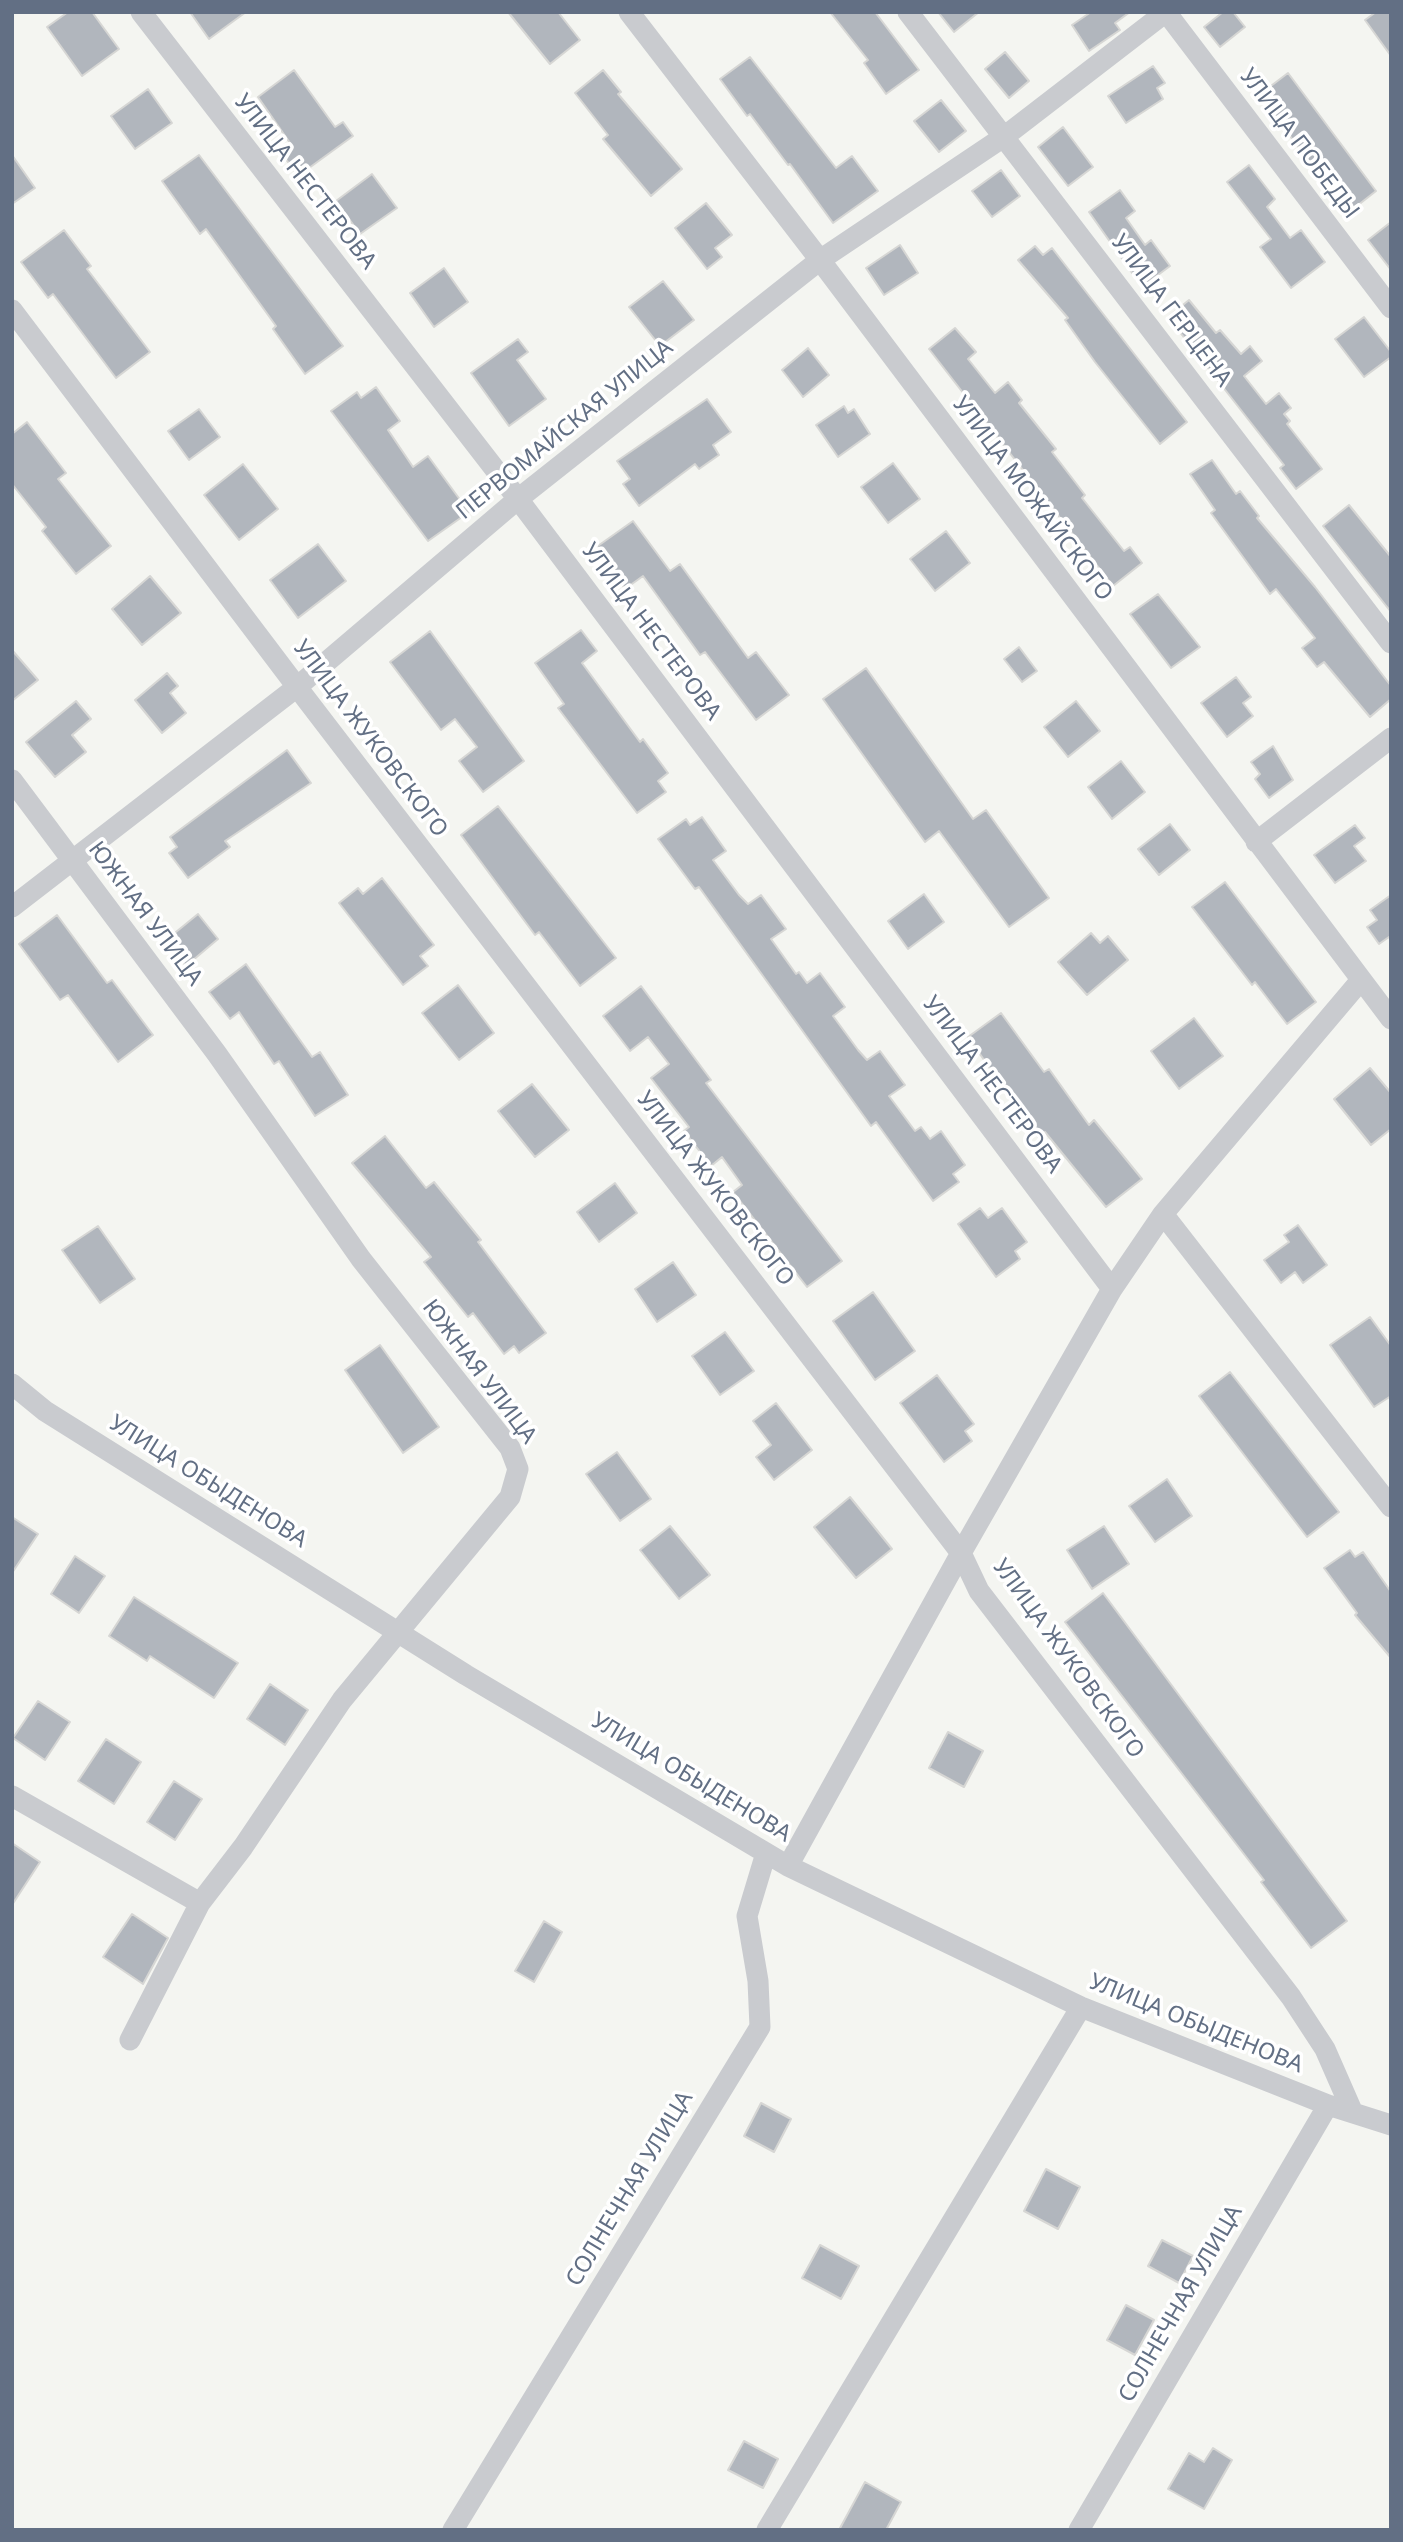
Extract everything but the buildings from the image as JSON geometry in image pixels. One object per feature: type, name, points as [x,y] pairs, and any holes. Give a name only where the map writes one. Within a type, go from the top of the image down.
[{"type":"street","name":"УЛИЦА НЕСТЕРОВА","points":[[141,12],[518,499],[1112,1289]]},
{"type":"street","name":"УЛИЦА МОЖАЙСКОГО","points":[[629,12],[820,260],[1391,1019]]},
{"type":"street","name":"УЛИЦА ГЕРЦЕНА","points":[[908,12],[1391,643]]},
{"type":"street","name":"ПЕРВОМАЙСКАЯ УЛИЦА","points":[[12,907],[297,687],[518,499],[820,260],[1005,136],[1166,12]]},
{"type":"street","name":"УЛИЦА ПОБЕДЫ","points":[[1166,12],[1391,308]]},
{"type":"street","name":"УЛИЦА ЖУКОВСКОГО","points":[[12,310],[297,687],[961,1553],[979,1591],[1291,1997],[1325,2049],[1353,2113]]},
{"type":"street","points":[[1256,842],[1391,738]]},
{"type":"street","name":"ЮЖНАЯ УЛИЦА","points":[[12,780],[217,1054],[361,1259],[510,1448],[517,1469],[510,1497],[342,1700],[243,1847],[200,1903],[130,2040]]},
{"type":"street","points":[[788,1866],[961,1553],[1112,1289],[1163,1214],[1361,980]]},
{"type":"street","points":[[1163,1214],[1391,1507]]},
{"type":"street","name":"УЛИЦА ОБЫДЕНОВА","points":[[12,1384],[45,1412],[397,1632],[788,1866],[1081,2007],[1328,2105],[1391,2125]]},
{"type":"street","points":[[12,1796],[200,1903]]},
{"type":"street","name":"СОЛНЕЧНАЯ УЛИЦА","points":[[453,2530],[760,2026],[758,1982],[747,1916],[766,1853]]},
{"type":"street","points":[[767,2530],[1081,2007]]},
{"type":"street","name":"СОЛНЕЧНАЯ УЛИЦА","points":[[1079,2530],[1328,2105]]}]
